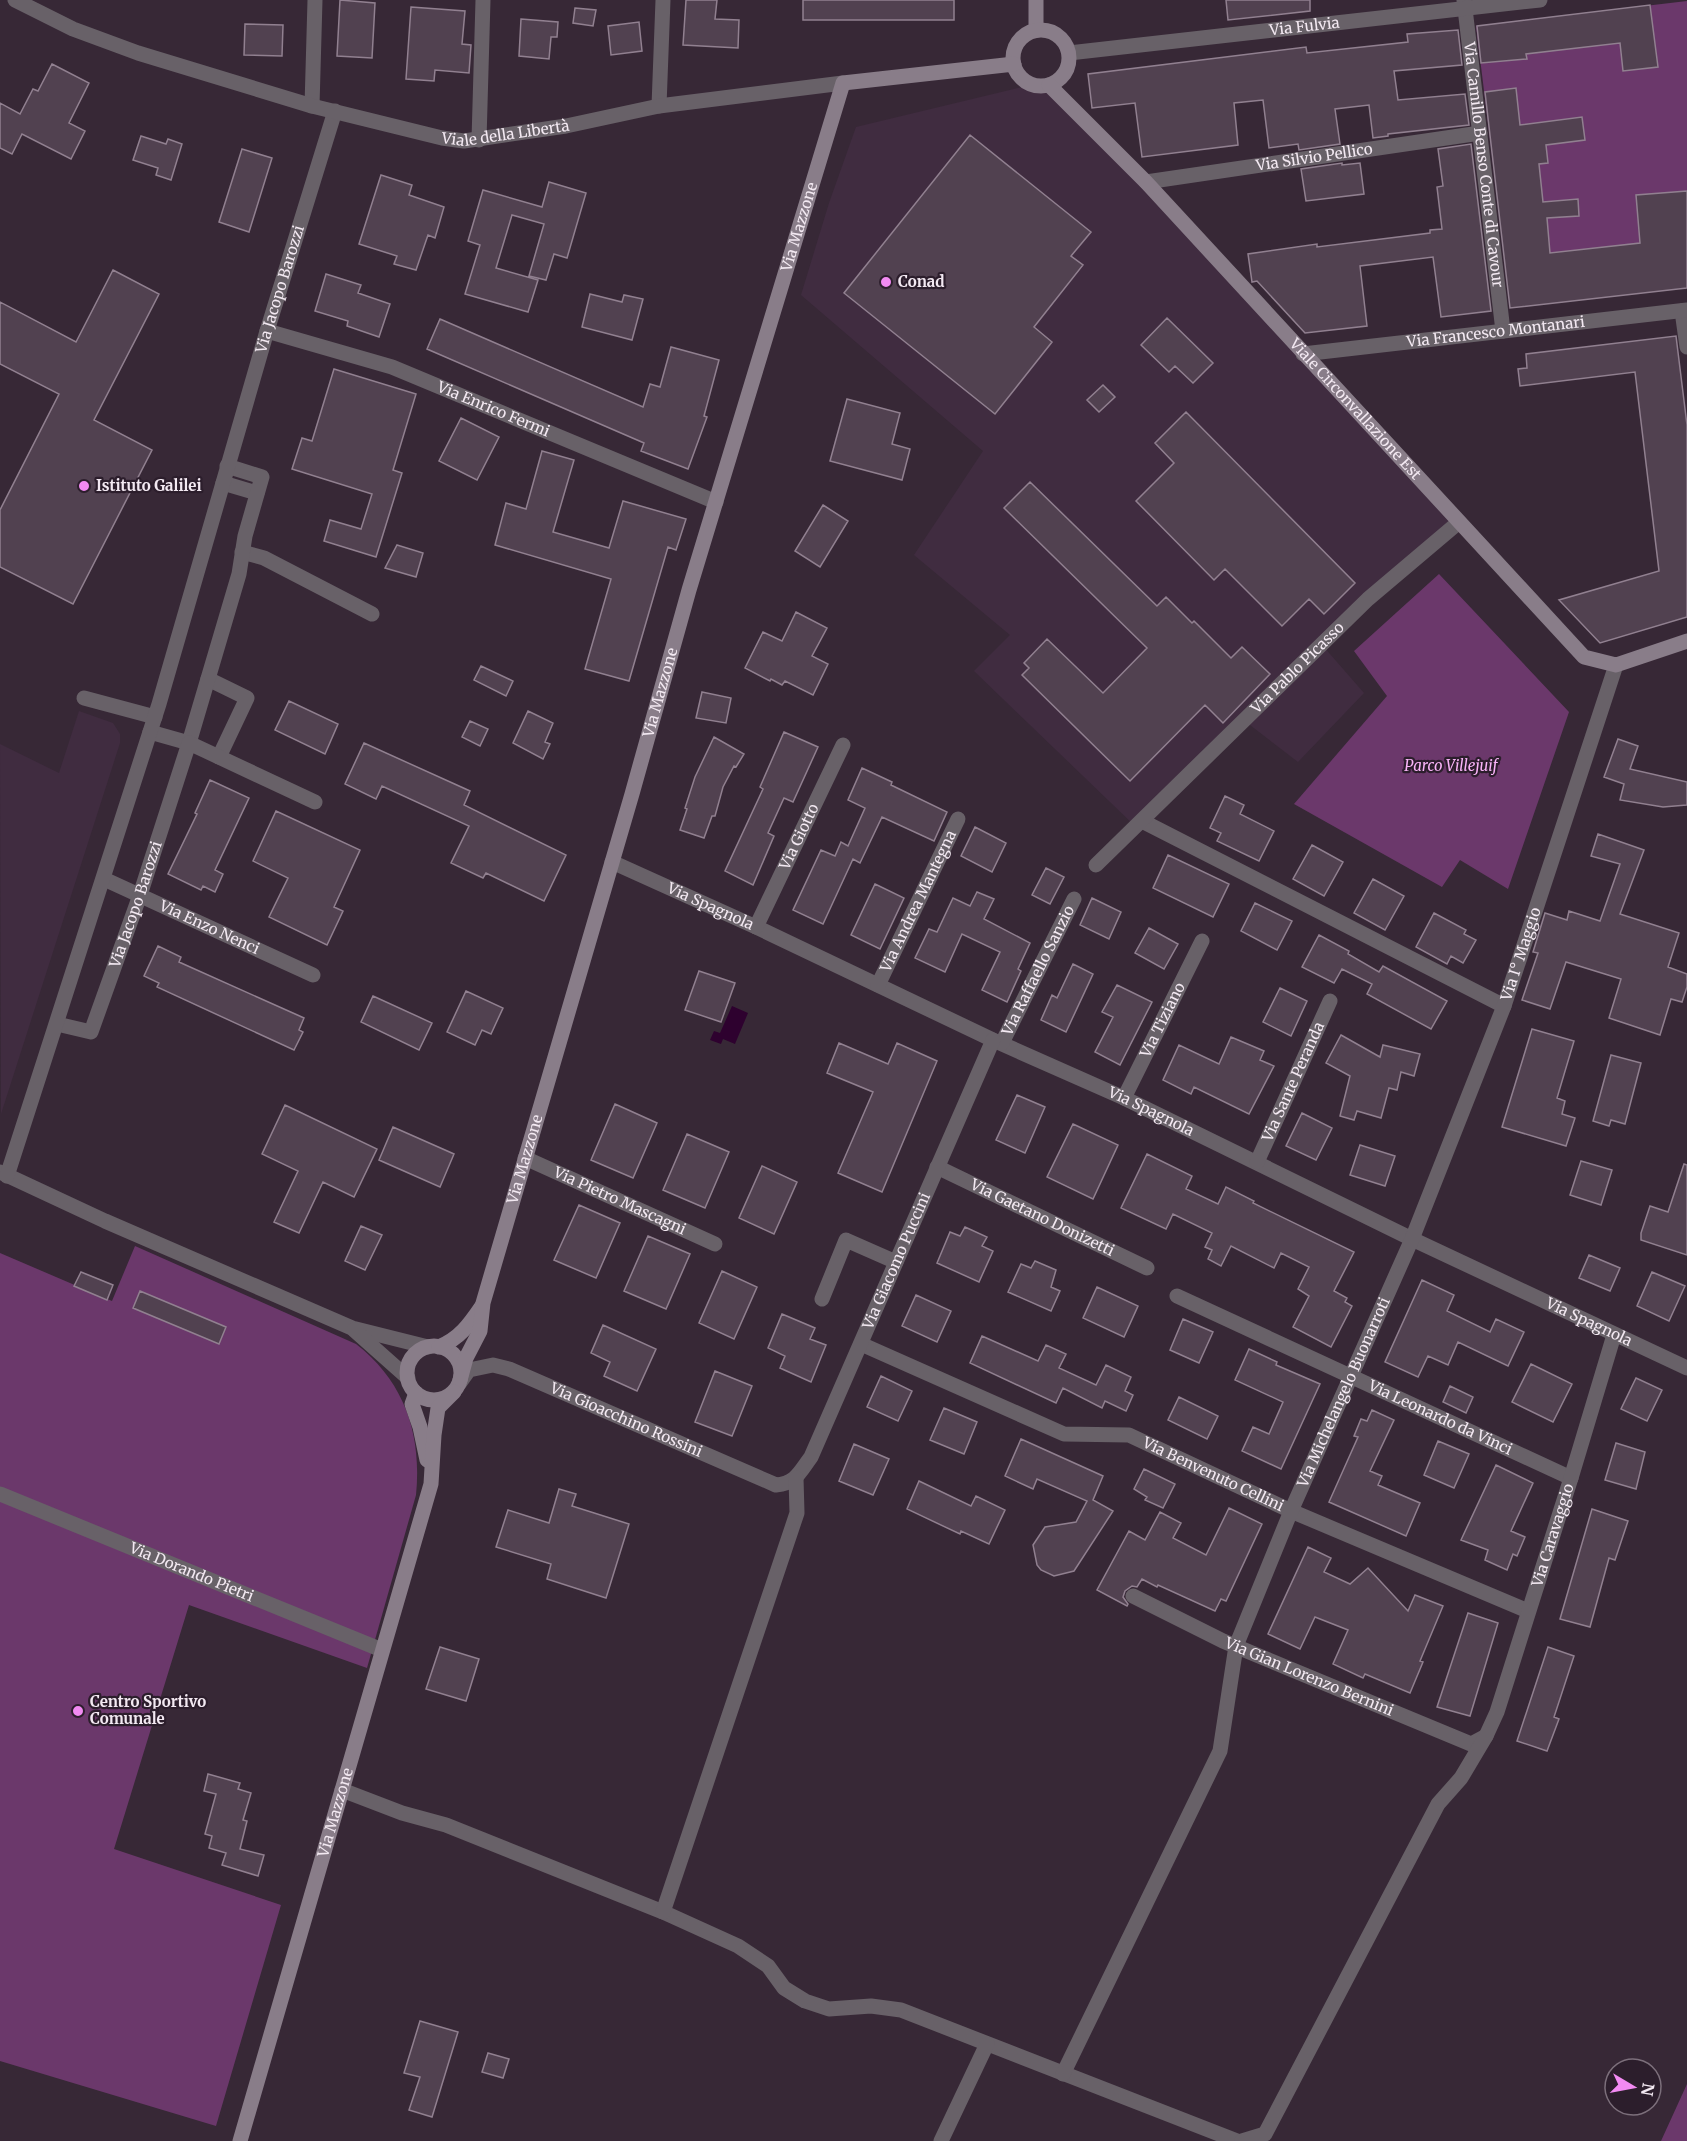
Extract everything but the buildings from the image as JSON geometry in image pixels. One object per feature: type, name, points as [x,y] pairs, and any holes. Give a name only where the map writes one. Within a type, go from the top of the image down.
[{"type":"main road","points":[[1036,0],[1036,30]]},
{"type":"main road","points":[[1014,64],[1014,53],[1022,38],[1036,30],[1053,32],[1060,37],[1069,54],[1065,73],[1049,85]]},
{"type":"main road","name":"Viale della Libertà","points":[[843,83],[1014,64]]},
{"type":"main road","name":"Viale Circonvallazione Est","points":[[1014,64],[1023,79],[1040,86],[1049,85],[1146,182],[1584,657],[1616,664]]},
{"type":"main road","name":"Via Mazzone","points":[[240,2141],[431,1484],[438,1408],[458,1385],[466,1358],[480,1331],[483,1303],[689,590],[843,83]]},
{"type":"main road","points":[[1616,664],[1687,641]]},
{"type":"main road","name":"Via Mazzone","points":[[431,1484],[420,1427],[412,1404],[416,1393],[410,1386],[407,1370],[414,1355],[458,1337],[483,1303]]},
{"type":"main road","points":[[416,1393],[431,1400],[439,1400],[458,1385],[459,1363],[447,1350],[433,1347]]},
{"type":"street","name":"Viale della Libertà","points":[[15,0],[73,29],[138,53],[312,106],[442,138],[464,141],[566,126],[659,106],[843,83]]},
{"type":"street","points":[[312,106],[315,0]]},
{"type":"street","points":[[479,140],[483,0]]},
{"type":"street","points":[[659,106],[663,0]]},
{"type":"street","name":"Via Fulvia","points":[[1069,54],[1464,4],[1540,0]]},
{"type":"street","name":"Via Camillo Benso Conte di Cavour","points":[[1464,4],[1503,331]]},
{"type":"street","name":"Via Jacopo Barozzi","points":[[4,1174],[57,1024],[153,724],[267,330],[335,111]]},
{"type":"street","name":"Via Silvio Pellico","points":[[1146,182],[1480,133]]},
{"type":"street","points":[[1684,310],[1687,347]]},
{"type":"street","name":"Via Francesco Montanari","points":[[1303,354],[1684,310]]},
{"type":"street","name":"Via Enrico Fermi","points":[[267,330],[392,367],[716,502]]},
{"type":"street","points":[[223,483],[257,493],[262,477],[227,466]]},
{"type":"street","name":"Via Jacopo Barozzi","points":[[57,1024],[91,1032],[140,895],[189,743],[239,574],[245,536],[257,493]]},
{"type":"street","name":"Via Pablo Picasso","points":[[1096,865],[1368,599],[1459,522]]},
{"type":"street","points":[[242,552],[264,558],[372,614]]},
{"type":"street","name":"Via I° Maggio","points":[[1412,1239],[1504,1006],[1616,664]]},
{"type":"street","points":[[208,679],[247,698],[219,757]]},
{"type":"street","points":[[84,698],[153,724],[315,802]]},
{"type":"street","name":"Via Giotto","points":[[756,927],[843,745]]},
{"type":"street","name":"Via Andrea Mantegna","points":[[879,985],[958,819]]},
{"type":"street","points":[[1142,821],[1504,1006]]},
{"type":"street","name":"Via Spagnola","points":[[612,862],[1124,1098],[1412,1239],[1687,1368]]},
{"type":"street","name":"Via Enzo Nenci","points":[[104,879],[314,975]]},
{"type":"street","name":"Via Raffaello Sanzio","points":[[998,1041],[1074,899]]},
{"type":"street","name":"Via Tiziano","points":[[1124,1098],[1202,941]]},
{"type":"street","name":"Via Sante Peranda","points":[[1257,1162],[1330,1001]]},
{"type":"street","name":"Via Giacomo Puccini","points":[[796,1478],[811,1457],[937,1167],[998,1041]]},
{"type":"street","name":"Via Pietro Mascagni","points":[[525,1158],[715,1244]]},
{"type":"street","name":"Via Gaetano Donizetti","points":[[937,1167],[1147,1268]]},
{"type":"street","points":[[4,1174],[105,1221],[352,1328],[433,1347]]},
{"type":"street","name":"Via Michelangelo Buonarroti","points":[[1063,2074],[1220,1750],[1236,1646],[1291,1511],[1412,1239]]},
{"type":"street","points":[[822,1299],[846,1240],[896,1262]]},
{"type":"street","name":"Via Leonardo da Vinci","points":[[1177,1296],[1571,1478]]},
{"type":"street","points":[[352,1328],[408,1378]]},
{"type":"street","name":"Via Caravaggio","points":[[1242,2141],[1265,2134],[1438,1804],[1461,1778],[1486,1736],[1497,1712],[1614,1335]]},
{"type":"street","name":"Via Benvenuto Cellini","points":[[861,1344],[1064,1434],[1129,1436],[1291,1511],[1528,1611]]},
{"type":"street","name":"Via Gioacchino Rossini","points":[[458,1385],[470,1370],[493,1365],[509,1369],[776,1485],[789,1484],[796,1478]]},
{"type":"street","points":[[663,1912],[797,1513],[796,1478]]},
{"type":"street","name":"Via Dorando Pietri","points":[[0,1494],[382,1650]]},
{"type":"street","name":"Via Gian Lorenzo Bernini","points":[[1133,1596],[1236,1646],[1471,1744],[1486,1736]]},
{"type":"street","points":[[342,1790],[402,1813],[446,1825],[663,1912],[738,1946],[768,1965],[784,1988],[805,2001],[829,2009],[871,2006],[901,2010],[1237,2141]]},
{"type":"street","points":[[941,2141],[987,2044]]},
{"type":"shaded area","points":[[1051,80],[1453,518],[1323,646],[1364,693],[1298,762],[1246,722],[1137,828],[974,671],[1010,635],[914,555],[983,451],[801,295],[829,203],[856,127]]},
{"type":"shaded area","points":[[79,711],[113,723],[120,734],[120,743],[1,1114],[0,744],[59,773]]},
{"type":"shaded area","points":[[732,1006],[748,1013],[735,1044],[723,1039],[721,1044],[710,1040],[714,1031],[720,1033]]},
{"type":"green space","points":[[1687,1],[1687,288],[1511,308],[1476,26]]},
{"type":"green space","name":"Parco Villejuif","points":[[1439,574],[1569,712],[1508,889],[1460,860],[1442,887],[1294,804],[1387,696],[1354,651]]},
{"type":"green space","name":"Centro Sportivo Comunale","points":[[135,1246],[356,1344],[387,1375],[398,1393],[407,1411],[416,1451],[416,1495],[367,1668],[189,1605],[114,1849],[281,1905],[216,2126],[0,2061],[0,1253],[112,1301]]},
{"type":"green space","points":[[1687,2084],[1687,2141],[1661,2141]]},
{"type":"place","name":"Conad","points":[[886,282]]},
{"type":"place","name":"Istituto Galilei","points":[[84,486]]},
{"type":"place","name":"Centro Sportivo Comunale","points":[[78,1711]]}]
